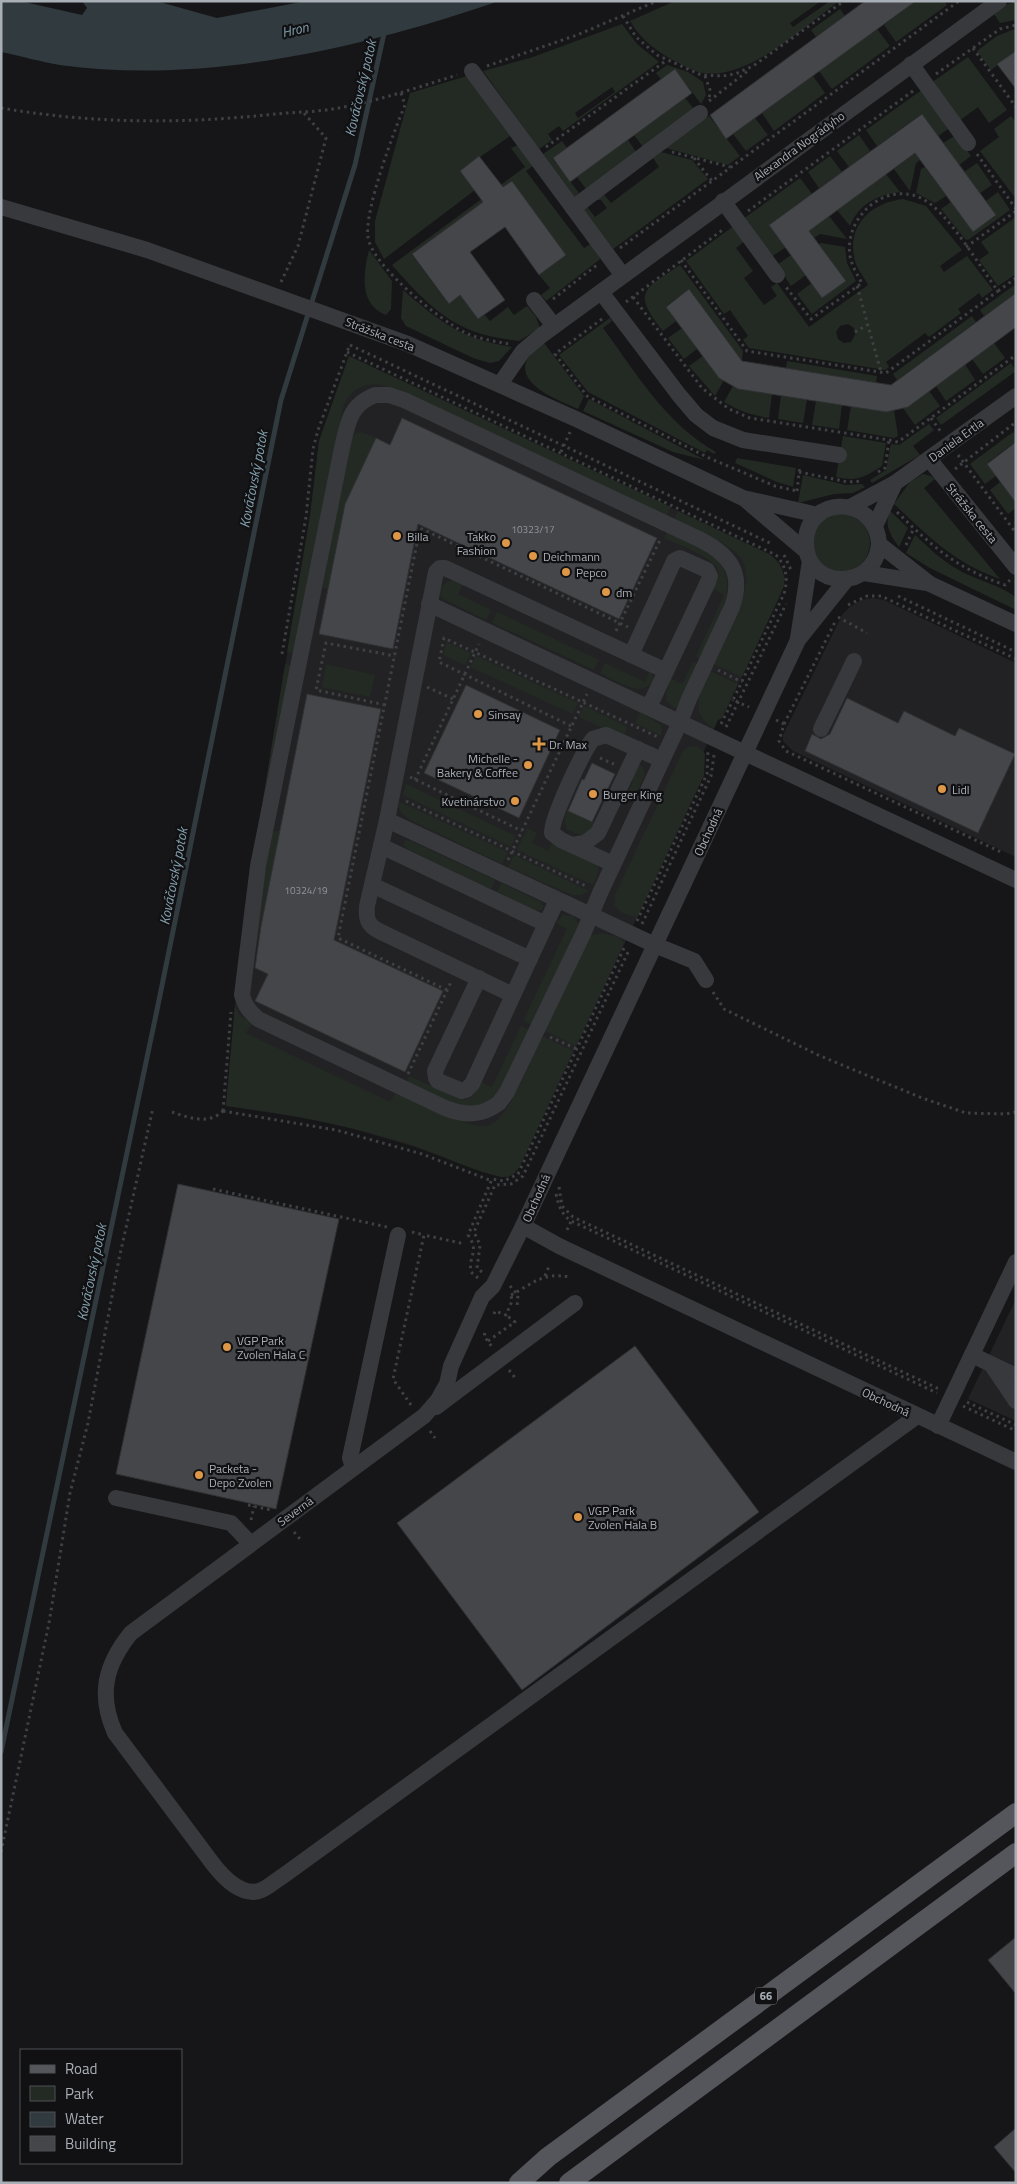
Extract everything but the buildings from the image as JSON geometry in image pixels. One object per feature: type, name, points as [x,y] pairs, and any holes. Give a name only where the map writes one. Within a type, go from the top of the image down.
[{"type":"main road","name":"66","points":[[519,2183],[556,2151],[1016,1813]]},
{"type":"main road","name":"66","points":[[569,2183],[1016,1853]]},
{"type":"street","name":"Alexandra Nográdyho","points":[[500,384],[528,347],[554,326],[998,1]]},
{"type":"street","points":[[911,64],[968,143]]},
{"type":"street","points":[[472,70],[613,263]]},
{"type":"street","points":[[573,208],[705,107]]},
{"type":"street","points":[[723,201],[777,275]]},
{"type":"street","name":"Strážska cesta","points":[[1,207],[147,250],[277,295],[408,344],[500,384],[743,498],[818,516]]},
{"type":"street","points":[[601,292],[679,395],[696,415],[713,428],[744,440],[840,455]]},
{"type":"street","points":[[537,305],[554,326]]},
{"type":"street","points":[[375,395],[389,395],[404,400],[700,540],[726,557],[733,567],[737,594],[680,722],[537,1030],[500,1103],[481,1113],[458,1113],[401,1088],[258,1018],[248,1011],[242,995],[260,856],[342,448],[350,415],[363,399],[375,395]]},
{"type":"street","name":"Daniela Ertla","points":[[850,507],[895,483],[1016,396]]},
{"type":"street","name":"Strážska cesta","points":[[929,459],[1016,567]]},
{"type":"street","name":"Daniela Ertla","points":[[875,526],[895,483]]},
{"type":"street","name":"Strážska cesta","points":[[743,498],[808,556],[819,572],[827,576],[846,580]]},
{"type":"street","points":[[808,556],[806,534],[818,516],[833,508],[850,507],[864,514],[875,526],[879,544],[875,560],[864,573],[846,580]]},
{"type":"street","points":[[879,544],[930,584],[1016,624]]},
{"type":"street","name":"Obchodná","points":[[798,640],[808,556]]},
{"type":"street","points":[[631,655],[674,561],[683,558],[704,567],[709,573],[709,578],[649,707]]},
{"type":"street","points":[[513,995],[373,928],[369,924],[367,912],[372,885],[387,820],[436,572],[440,568],[445,568],[666,671]]},
{"type":"street","points":[[864,573],[930,584]]},
{"type":"street","name":"Obchodná","points":[[846,580],[798,640],[655,945],[552,1181],[523,1226],[558,1246],[1016,1462]]},
{"type":"street","points":[[429,604],[745,753],[1014,875]]},
{"type":"street","points":[[821,729],[854,661]]},
{"type":"street","points":[[613,864],[555,836],[551,826],[589,744],[599,736],[606,735],[662,760]]},
{"type":"street","points":[[572,845],[585,843],[598,833],[638,749]]},
{"type":"street","points":[[387,820],[633,935],[694,961],[706,980]]},
{"type":"street","points":[[381,846],[546,924]]},
{"type":"street","points":[[372,885],[530,959]]},
{"type":"street","points":[[479,978],[435,1071],[438,1081],[458,1090],[466,1090],[472,1084],[557,900]]},
{"type":"street","name":"Severná","points":[[523,1226],[482,1297],[451,1366],[447,1384],[438,1400],[423,1417],[131,1633],[118,1649],[110,1667],[105,1701],[108,1717],[115,1733],[218,1870],[235,1885],[247,1890],[259,1891],[917,1416]]},
{"type":"street","points":[[353,1468],[350,1458],[399,1231]]},
{"type":"street","points":[[938,1426],[1016,1262]]},
{"type":"street","points":[[423,1417],[575,1303]]},
{"type":"street","points":[[972,1355],[1016,1376]]},
{"type":"street","points":[[991,1364],[1016,1401]]},
{"type":"street","points":[[116,1498],[231,1524],[251,1544]]},
{"type":"path","points":[[1,108],[80,119],[139,122],[197,121],[332,109],[401,93],[472,70],[577,35],[657,1]]},
{"type":"path","points":[[705,107],[754,66],[844,1]]},
{"type":"path","points":[[537,305],[613,263],[730,167],[958,1]]},
{"type":"path","points":[[623,16],[636,37],[646,47],[667,60],[705,76],[735,74],[754,66]]},
{"type":"path","points":[[620,306],[924,82],[1000,29],[1016,25]]},
{"type":"path","points":[[973,48],[1016,108]]},
{"type":"path","points":[[539,152],[667,60]]},
{"type":"path","points":[[705,76],[710,90],[705,107]]},
{"type":"path","points":[[401,93],[405,105],[370,214],[368,238],[375,255],[397,281],[450,324],[479,338],[528,347]]},
{"type":"path","points":[[277,295],[298,246],[326,138],[303,112]]},
{"type":"path","points":[[966,247],[1016,210],[968,143]]},
{"type":"path","points":[[655,147],[730,167]]},
{"type":"path","points":[[694,158],[712,181]]},
{"type":"path","points":[[777,275],[811,319],[862,283],[850,256],[850,237],[860,215],[877,200],[885,197],[909,195],[929,203],[938,210],[998,291]]},
{"type":"path","points":[[681,260],[747,350],[886,373],[1016,278]]},
{"type":"path","points":[[857,286],[881,372]]},
{"type":"path","points":[[633,297],[702,388],[729,409],[750,418],[898,442],[1016,356]]},
{"type":"path","points":[[605,317],[555,354],[588,396],[709,458],[775,486],[797,491],[799,472],[848,482],[864,481],[869,485]]},
{"type":"path","points":[[855,332],[868,324]]},
{"type":"path","points":[[584,403],[588,396]]},
{"type":"path","points":[[931,418],[944,435]]},
{"type":"path","points":[[1015,424],[964,462],[1016,533]]},
{"type":"path","points":[[560,452],[572,427]]},
{"type":"path","points":[[871,476],[884,468],[889,440]]},
{"type":"path","points":[[891,507],[940,553],[959,565],[1005,585],[1016,576]]},
{"type":"path","points":[[903,550],[914,528]]},
{"type":"path","points":[[513,572],[620,623],[661,537]]},
{"type":"path","points":[[893,594],[1016,652]]},
{"type":"path","points":[[846,606],[859,598],[881,596],[1016,659]]},
{"type":"path","points":[[841,611],[784,724],[779,741],[786,751],[1001,852]]},
{"type":"path","points":[[829,615],[867,632]]},
{"type":"path","points":[[572,726],[439,662],[444,638],[662,739]]},
{"type":"path","points":[[385,705],[316,690],[321,665],[326,643],[395,656]]},
{"type":"path","points":[[415,780],[475,652]]},
{"type":"path","points":[[709,666],[742,682]]},
{"type":"path","points":[[419,685],[453,699]]},
{"type":"path","points":[[735,701],[755,710]]},
{"type":"path","points":[[495,1185],[511,1184],[523,1176],[530,1162],[707,774],[707,755],[735,701]]},
{"type":"path","points":[[491,1180],[492,1178],[504,1181],[514,1178],[526,1160],[577,1049],[711,776],[716,739],[735,701]]},
{"type":"path","points":[[512,852],[583,702]]},
{"type":"path","points":[[773,719],[784,724]]},
{"type":"path","points":[[593,755],[614,764],[617,758]]},
{"type":"path","points":[[405,775],[522,831]]},
{"type":"path","points":[[400,798],[591,888]]},
{"type":"path","points":[[706,980],[724,1009],[818,1055],[922,1098],[966,1113],[1006,1114],[1016,1112]]},
{"type":"path","points":[[401,1088],[448,988]]},
{"type":"path","points":[[543,1033],[577,1049]]},
{"type":"path","points":[[1,1852],[49,1623],[70,1492],[88,1423],[119,1259],[153,1108]]},
{"type":"path","points":[[172,1112],[189,1118],[212,1119],[223,1110],[336,1130],[422,1154],[491,1180],[495,1185]]},
{"type":"path","points":[[526,1160],[535,1164]]},
{"type":"path","points":[[527,1168],[556,1183],[560,1209],[564,1216],[1016,1425]]},
{"type":"path","points":[[491,1180],[468,1234],[474,1251],[471,1272],[491,1282],[512,1287],[516,1292],[517,1307]]},
{"type":"path","points":[[552,1181],[562,1206],[572,1219],[952,1397],[1016,1430]]},
{"type":"path","points":[[491,1282],[477,1268],[480,1245],[474,1232],[495,1185]]},
{"type":"path","points":[[213,1189],[464,1244]]},
{"type":"path","points":[[567,1230],[572,1219]]},
{"type":"path","points":[[424,1235],[393,1379],[423,1417],[436,1438]]},
{"type":"path","points":[[544,1276],[550,1264]]},
{"type":"path","points":[[506,1315],[512,1300],[511,1295],[516,1292],[544,1276],[560,1275],[570,1277]]},
{"type":"path","points":[[488,1341],[515,1322],[506,1315],[495,1311],[492,1319]]},
{"type":"path","points":[[488,1328],[484,1336],[516,1379]]},
{"type":"path","points":[[248,1505],[277,1511]]},
{"type":"shaded area","points":[[349,356],[769,554],[779,563],[785,578],[781,594],[722,718],[718,720],[704,751],[704,775],[520,1166],[509,1177],[493,1175],[412,1146],[354,1129],[312,1119],[226,1106],[235,1005],[252,867],[310,516],[319,441]]},
{"type":"shaded area","points":[[873,598],[884,600],[1016,663],[1016,857],[793,751],[783,741],[783,735],[842,615],[861,600]]},
{"type":"shaded area","points":[[1016,1299],[1016,1421],[968,1399]]},
{"type":"green space","points":[[675,1],[821,1],[790,23],[793,27],[830,1],[839,1],[793,37],[757,60],[720,73],[703,73],[688,68],[657,51],[640,35],[630,21]]},
{"type":"green space","points":[[916,1],[944,1],[947,5],[896,42],[884,25]]},
{"type":"green space","points":[[1016,2],[1016,20],[1000,23],[994,14],[1007,4]]},
{"type":"green space","points":[[840,9],[845,16],[816,37],[811,30]]},
{"type":"green space","points":[[622,24],[637,44],[659,62],[563,131],[559,126],[548,134],[552,140],[539,149],[483,71],[533,57]],"holes":[[[612,87],[615,92],[578,118],[575,113]]]},
{"type":"green space","points":[[877,29],[890,46],[832,89],[819,71]]},
{"type":"green space","points":[[1016,30],[1016,51],[991,70],[977,51],[997,36]]},
{"type":"green space","points":[[968,57],[1007,110],[989,123],[978,107],[959,121],[931,83]]},
{"type":"green space","points":[[667,65],[688,72],[703,82],[706,95],[701,104],[675,69],[661,79],[656,73]]},
{"type":"green space","points":[[467,76],[510,136],[460,171],[475,190],[384,259],[375,242],[375,221],[410,93]]},
{"type":"green space","points":[[813,76],[825,93],[774,131],[762,113]]},
{"type":"green space","points":[[923,89],[951,127],[938,136],[921,114],[877,146],[866,130]]},
{"type":"green space","points":[[685,98],[694,109],[643,147],[634,135]]},
{"type":"green space","points":[[709,116],[740,156],[728,165],[666,148]]},
{"type":"green space","points":[[1011,116],[1016,122],[1016,199],[980,151],[999,137],[994,129]]},
{"type":"green space","points":[[755,118],[768,135],[746,151],[733,134]]},
{"type":"green space","points":[[859,135],[870,151],[849,167],[837,151]]},
{"type":"green space","points":[[956,135],[971,156],[959,165],[943,143]]},
{"type":"green space","points":[[628,140],[636,152],[586,189],[577,177]]},
{"type":"green space","points":[[562,141],[567,148],[553,159],[579,193],[575,197],[543,154]]},
{"type":"green space","points":[[518,145],[534,165],[526,171],[584,248],[592,243],[601,257],[599,260],[546,301],[541,295],[550,288],[539,275],[566,255],[512,181],[412,255],[449,304],[460,295],[478,319],[485,315],[490,321],[508,307],[514,315],[527,306],[536,317],[540,328],[519,341],[496,338],[461,326],[428,303],[392,265],[525,167],[511,148]]},
{"type":"green space","points":[[661,152],[692,160],[708,179],[613,249],[581,206],[589,204],[588,208],[595,217],[607,208],[601,200],[595,200],[601,191],[611,203],[659,167],[653,158]]},
{"type":"green space","points":[[915,153],[920,160],[916,163],[910,191],[894,169]]},
{"type":"green space","points":[[830,156],[842,172],[819,188],[808,172]]},
{"type":"green space","points":[[977,163],[992,185],[980,193],[964,172]]},
{"type":"green space","points":[[925,167],[946,196],[935,203],[916,193],[921,169]]},
{"type":"green space","points":[[886,174],[900,192],[876,198],[864,206],[850,226],[837,210]]},
{"type":"green space","points":[[800,178],[812,194],[770,224],[786,247],[771,257],[743,219]]},
{"type":"green space","points":[[998,192],[1010,210],[968,240],[965,239],[941,209],[951,202],[973,232],[996,215],[986,201]]},
{"type":"green space","points":[[903,199],[926,206],[962,250],[940,266],[944,272],[967,256],[993,290],[982,298],[979,293],[958,309],[961,313],[929,337],[925,333],[886,362],[889,367],[885,370],[749,348],[743,340],[748,336],[730,310],[724,314],[686,261],[735,225],[746,240],[736,248],[753,271],[744,278],[764,305],[777,296],[771,287],[777,283],[809,327],[868,285],[855,261],[854,237],[863,218],[880,205]],"holes":[[[848,324],[854,328],[855,335],[851,342],[844,343],[838,339],[836,332],[840,326]]]},
{"type":"green space","points":[[829,216],[847,239],[820,234],[814,238],[809,231]]},
{"type":"green space","points":[[1016,217],[1016,274],[998,286],[979,260],[989,253],[981,242]]},
{"type":"green space","points":[[819,244],[845,247],[847,263],[856,281],[812,314],[797,294],[812,283]]},
{"type":"green space","points":[[369,250],[392,281],[391,309],[386,315],[371,304],[367,296],[365,268]]},
{"type":"green space","points":[[791,255],[806,275],[791,286],[777,265]]},
{"type":"green space","points":[[680,265],[743,351],[742,361],[689,289],[666,306],[676,321],[663,331],[653,318],[647,308],[646,293],[657,280]]},
{"type":"green space","points":[[1016,284],[1016,293],[984,316],[980,310]]},
{"type":"green space","points":[[403,290],[429,312],[453,328],[479,339],[512,347],[499,361],[490,363],[473,358],[406,326],[401,318]]},
{"type":"green space","points":[[972,316],[976,322],[897,380],[893,374]]},
{"type":"green space","points":[[610,318],[612,321],[603,328],[640,380],[682,427],[716,452],[714,454],[707,450],[705,453],[588,392],[559,355]]},
{"type":"green space","points":[[682,328],[698,348],[684,359],[668,338]]},
{"type":"green space","points":[[544,343],[584,396],[578,409],[540,390],[527,375],[525,366],[529,356]]},
{"type":"green space","points":[[994,343],[1005,358],[983,374],[972,359]]},
{"type":"green space","points":[[349,356],[671,507],[666,518],[386,386],[366,385],[350,395],[343,408],[294,653],[287,652],[310,516],[319,441]]},
{"type":"green space","points":[[703,356],[724,380],[715,396],[689,366]]},
{"type":"green space","points":[[787,361],[877,376],[876,383],[786,368]]},
{"type":"green space","points":[[1011,363],[1016,371],[941,425],[936,418]]},
{"type":"green space","points":[[965,364],[975,380],[946,401],[936,386]]},
{"type":"green space","points":[[733,386],[772,394],[769,418],[745,412],[724,402]]},
{"type":"green space","points":[[929,391],[940,406],[915,425],[903,408]]},
{"type":"green space","points":[[781,395],[807,399],[803,423],[778,419]]},
{"type":"green space","points":[[589,399],[705,460],[673,452],[583,411]]},
{"type":"green space","points":[[816,401],[842,405],[839,429],[812,425]]},
{"type":"green space","points":[[851,406],[894,410],[898,436],[894,438],[847,430]]},
{"type":"green space","points":[[929,424],[934,430],[913,446],[920,455],[872,483],[870,480],[886,470],[891,444],[899,445]]},
{"type":"green space","points":[[361,432],[376,438],[345,504],[328,589],[322,587],[350,441],[356,433]]},
{"type":"green space","points":[[1013,432],[1016,435],[1016,446],[1011,445],[987,463],[996,476],[985,484],[970,464]]},
{"type":"green space","points":[[843,436],[886,443],[882,466],[860,478],[836,477]]},
{"type":"green space","points":[[737,458],[796,468],[793,487],[735,463]]},
{"type":"green space","points":[[923,474],[935,479],[924,488],[1000,579],[969,565],[942,548],[894,504],[910,482]]},
{"type":"green space","points":[[803,475],[846,485],[862,484],[865,487],[853,493],[834,494],[798,503]]},
{"type":"green space","points":[[1000,482],[1016,503],[1016,508],[1008,514],[990,490]]},
{"type":"green space","points":[[678,511],[769,554],[777,560],[781,568],[784,576],[784,586],[742,677],[711,663],[740,607],[745,591],[746,576],[743,563],[729,547],[674,521]]},
{"type":"green space","points":[[890,511],[908,528],[899,547],[888,526]]},
{"type":"green space","points":[[841,514],[852,516],[865,527],[870,543],[868,554],[857,567],[841,572],[830,570],[817,559],[812,543],[814,532],[825,519]]},
{"type":"green space","points":[[668,530],[715,556],[723,568],[727,580],[724,607],[700,658],[696,656],[724,595],[713,589],[718,578],[718,570],[710,560],[664,538]]},
{"type":"green space","points":[[915,535],[951,565],[1012,594],[1016,598],[1016,610],[930,568],[906,553]]},
{"type":"green space","points":[[455,580],[463,583],[458,594],[491,610],[486,620],[443,599],[440,595],[441,589],[449,581]]},
{"type":"green space","points":[[497,612],[599,660],[594,670],[492,623]]},
{"type":"green space","points":[[446,642],[471,653],[465,665],[443,655]]},
{"type":"green space","points":[[476,656],[578,703],[573,714],[470,667]]},
{"type":"green space","points":[[693,662],[697,664],[677,708],[674,708],[666,700],[666,693],[671,679],[682,684]]},
{"type":"green space","points":[[605,663],[645,682],[650,670],[654,678],[649,685],[643,688],[629,687],[600,673]]},
{"type":"green space","points":[[285,664],[292,666],[252,867]]},
{"type":"green space","points":[[326,664],[375,675],[370,697],[322,687]]},
{"type":"green space","points":[[708,670],[738,684],[722,718],[718,720],[714,728],[706,723],[699,709],[700,694]]},
{"type":"green space","points":[[584,706],[628,727],[623,737],[579,717]]},
{"type":"green space","points":[[640,712],[661,725],[662,736],[635,723]]},
{"type":"green space","points":[[698,746],[705,754],[704,775],[637,918],[623,913],[614,905],[615,895],[683,751],[688,747]]},
{"type":"green space","points":[[638,765],[643,767],[645,774],[637,793],[621,802],[617,800],[630,787],[633,780],[633,770]]},
{"type":"green space","points":[[406,784],[516,836],[511,847],[403,795]]},
{"type":"green space","points":[[398,801],[508,852],[502,864],[410,820],[400,811]]},
{"type":"green space","points":[[567,810],[598,825],[583,836],[567,830],[564,820]]},
{"type":"green space","points":[[527,828],[537,833],[532,843],[548,851],[553,841],[596,862],[599,870],[593,885],[517,850]]},
{"type":"green space","points":[[280,831],[252,967],[261,888],[271,833]]},
{"type":"green space","points":[[405,840],[411,841],[495,880],[491,889],[407,849],[403,844]]},
{"type":"green space","points":[[514,855],[589,891],[582,895],[572,895],[508,867]]},
{"type":"green space","points":[[501,883],[541,902],[544,906],[542,910],[535,910],[497,892]]},
{"type":"green space","points":[[563,915],[573,916],[579,927],[533,1025],[523,1021],[567,929],[556,923]]},
{"type":"green space","points":[[602,933],[618,937],[624,943],[576,1046],[544,1030],[589,936]]},
{"type":"green space","points":[[235,1005],[239,1015],[252,1023],[246,1033],[252,1036],[390,1102],[396,1092],[440,1113],[465,1123],[476,1125],[486,1126],[494,1123],[511,1102],[542,1036],[573,1051],[520,1166],[512,1174],[501,1177],[412,1145],[343,1126],[226,1106]]},
{"type":"green space","points":[[521,1026],[531,1031],[493,1101],[465,1108],[406,1085],[409,1076],[464,1100],[473,1096],[481,1082],[492,1087]]},
{"type":"water","name":"Hron","points":[[1,1],[20,1],[82,15],[87,8],[82,1],[156,1],[217,18],[306,1],[499,1],[393,34],[282,58],[226,66],[170,70],[115,70],[60,65],[1,52]]},
{"type":"waterway","name":"Kováčovský potok","points":[[1,1752],[157,1010],[281,400],[355,165],[385,29]]},
{"type":"place","name":"Billa","points":[[397,536]]},
{"type":"place","name":"Takko Fashion","points":[[506,543]]},
{"type":"place","name":"Deichmann","points":[[533,556]]},
{"type":"place","name":"Pepco","points":[[566,572]]},
{"type":"place","name":"dm","points":[[606,592]]},
{"type":"place","name":"Sinsay","points":[[478,714]]},
{"type":"place","name":"Dr. Max","points":[[539,744]]},
{"type":"place","name":"Michelle - Bakery & Coffee","points":[[528,765]]},
{"type":"place","name":"Lidl","points":[[942,789]]},
{"type":"place","name":"Burger King","points":[[593,794]]},
{"type":"place","name":"Kvetinárstvo","points":[[515,801]]},
{"type":"place","name":"VGP Park Zvolen Hala C","points":[[227,1347]]},
{"type":"place","name":"Packeta - Depo Zvolen","points":[[199,1475]]},
{"type":"place","name":"VGP Park Zvolen Hala B","points":[[578,1517]]}]
